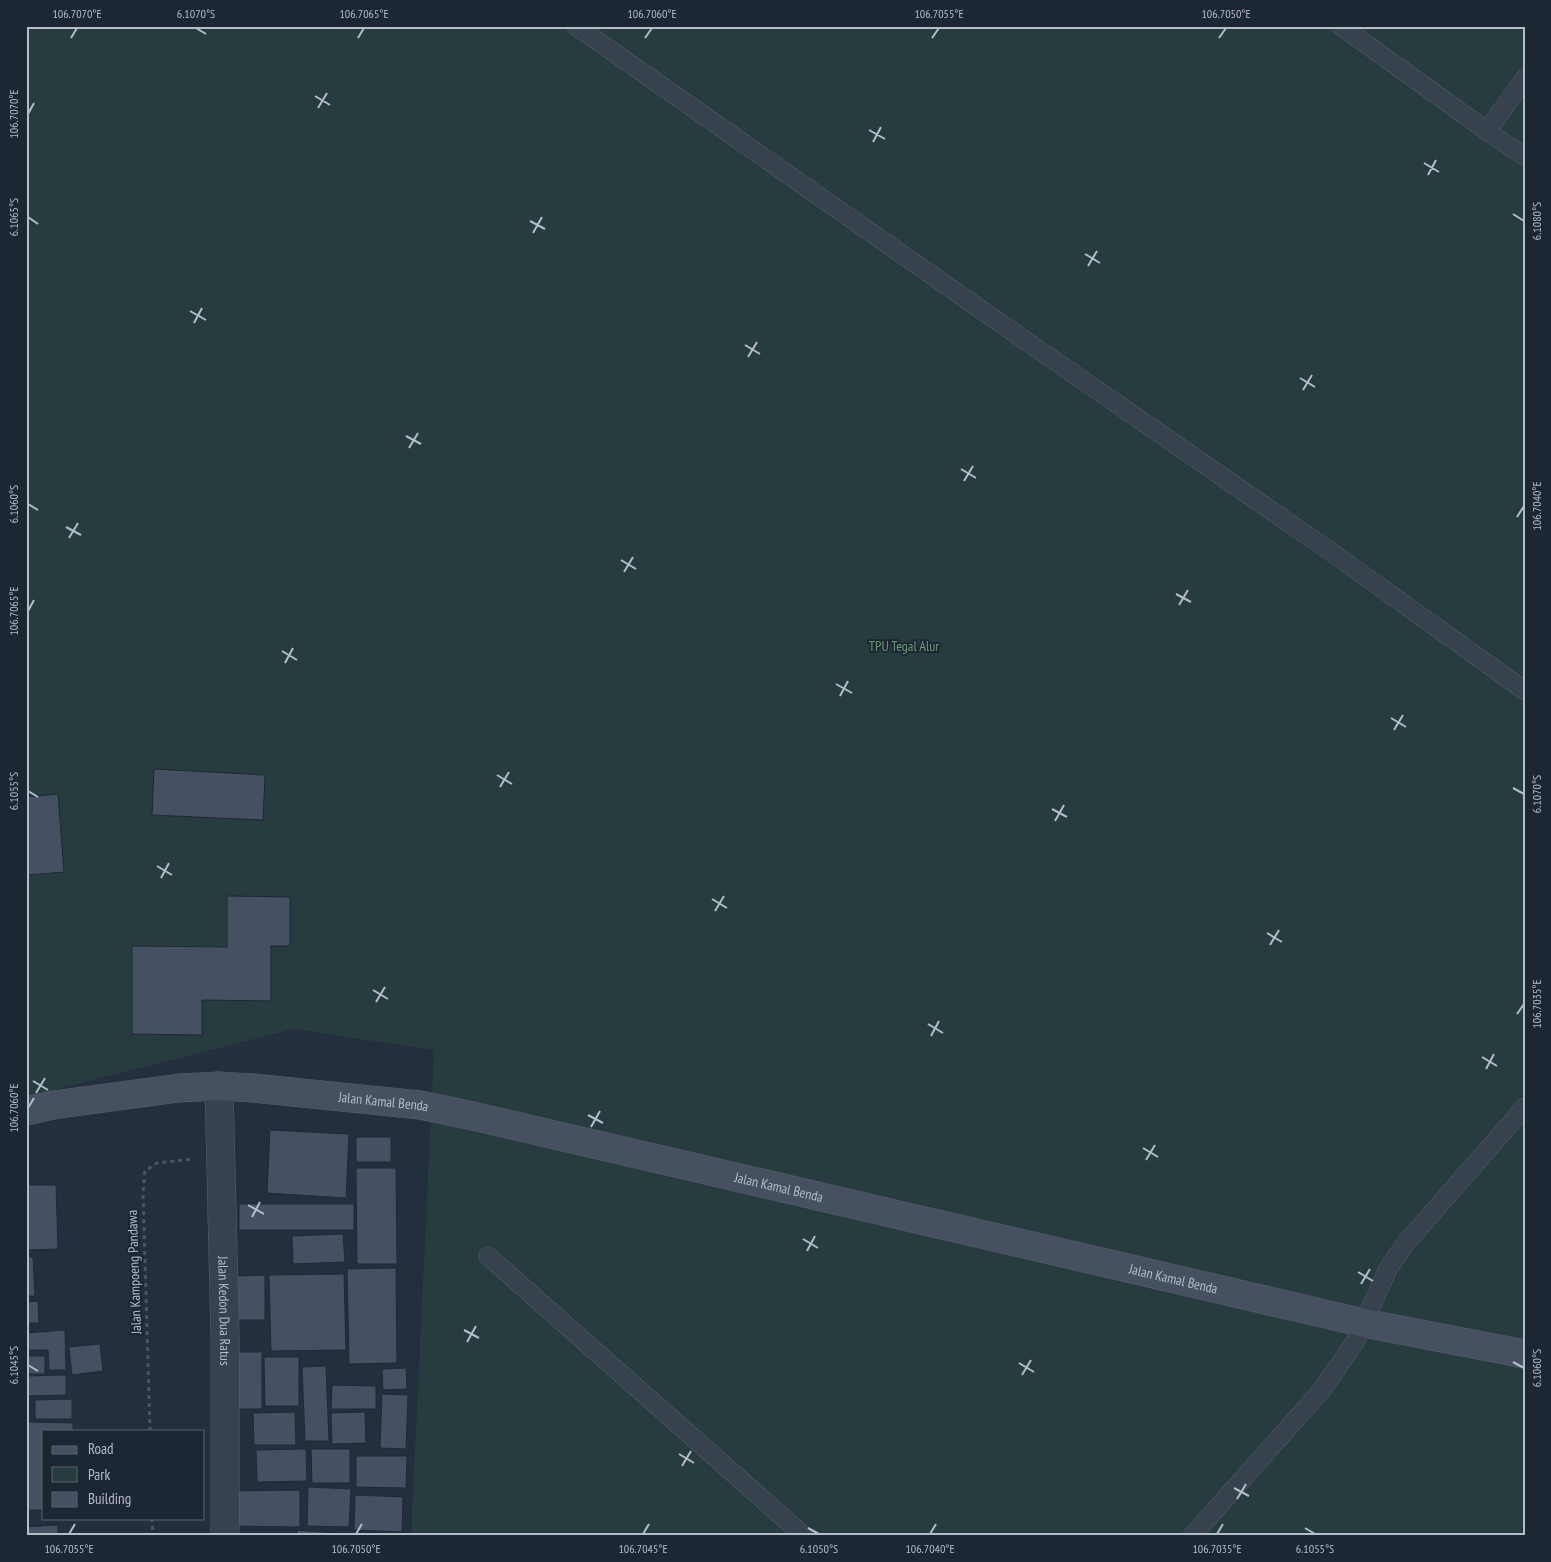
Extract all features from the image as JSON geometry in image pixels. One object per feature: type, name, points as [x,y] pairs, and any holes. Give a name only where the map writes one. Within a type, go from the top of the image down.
[{"type":"main road","name":"Jalan Kamal Benda","points":[[26,1111],[53,1105],[179,1088],[219,1086],[420,1106],[473,1116],[1364,1323],[1525,1354]]},
{"type":"street","name":"Jalan Kedon Dua Ratus","points":[[219,1086],[225,1336],[225,1536]]},
{"type":"lane","points":[[576,26],[1334,554],[1525,691]]},
{"type":"lane","points":[[1341,26],[1525,157]]},
{"type":"lane","points":[[1487,131],[1525,78]]},
{"type":"lane","points":[[1192,1536],[1321,1391],[1355,1342],[1388,1269],[1405,1244],[1525,1107]]},
{"type":"lane","points":[[488,1256],[804,1536]]},
{"type":"path","name":"Jalan Kampoeng Pandawa","points":[[150,1430],[143,1192],[145,1171],[157,1163],[201,1158]]},
{"type":"path","points":[[152,1520],[153,1536]]},
{"type":"green space","name":"TPU Tegal Alur","points":[[26,26],[1525,26],[1525,1536],[411,1536],[434,1050],[293,1029],[26,1097]]},
{"type":"building","points":[[154,769],[265,775],[263,820],[152,815]]},
{"type":"building","points":[[58,794],[64,872],[28,875],[26,797]]},
{"type":"building","points":[[227,896],[290,897],[290,946],[271,946],[271,1001],[202,1000],[202,1035],[132,1034],[132,946],[227,947]]},
{"type":"building","points":[[270,1130],[349,1134],[346,1198],[267,1193]]},
{"type":"building","points":[[356,1137],[391,1137],[391,1162],[356,1162]]},
{"type":"building","points":[[356,1168],[396,1168],[397,1264],[357,1264]]},
{"type":"building","points":[[26,1185],[56,1185],[58,1249],[26,1250]]},
{"type":"building","points":[[239,1204],[354,1204],[354,1230],[239,1230]]},
{"type":"building","points":[[343,1234],[345,1262],[293,1264],[292,1236]]},
{"type":"building","points":[[26,1257],[33,1257],[35,1296],[26,1296]]},
{"type":"building","points":[[396,1268],[397,1363],[349,1364],[347,1269]]},
{"type":"building","points":[[344,1274],[346,1350],[271,1351],[269,1275]]},
{"type":"building","points":[[265,1275],[265,1320],[238,1320],[237,1276]]},
{"type":"building","points":[[38,1301],[39,1323],[26,1323],[26,1302]]},
{"type":"building","points":[[65,1330],[66,1370],[49,1370],[48,1350],[26,1350],[26,1333]]},
{"type":"building","points":[[100,1344],[103,1371],[72,1375],[69,1347]]},
{"type":"building","points":[[228,1352],[262,1352],[262,1409],[228,1409]]},
{"type":"building","points":[[26,1356],[45,1356],[45,1374],[26,1374]]},
{"type":"building","points":[[264,1357],[299,1357],[299,1406],[265,1406]]},
{"type":"building","points":[[326,1366],[329,1441],[305,1441],[302,1367]]},
{"type":"building","points":[[406,1368],[407,1389],[383,1390],[382,1369]]},
{"type":"building","points":[[66,1375],[66,1395],[26,1396],[26,1376]]},
{"type":"building","points":[[332,1385],[376,1386],[376,1409],[331,1409]]},
{"type":"building","points":[[382,1394],[408,1395],[406,1449],[380,1448]]},
{"type":"building","points":[[72,1399],[72,1419],[35,1419],[35,1400]]},
{"type":"building","points":[[295,1412],[296,1445],[254,1445],[253,1413]]},
{"type":"building","points":[[365,1412],[366,1443],[332,1444],[331,1413]]},
{"type":"building","points":[[28,1422],[73,1423],[73,1430],[42,1430],[42,1510],[27,1510]]},
{"type":"building","points":[[306,1449],[307,1481],[257,1482],[256,1450]]},
{"type":"building","points":[[311,1449],[350,1449],[350,1483],[312,1483]]},
{"type":"building","points":[[356,1456],[407,1456],[406,1488],[356,1487]]},
{"type":"building","points":[[308,1487],[351,1489],[349,1527],[307,1526]]},
{"type":"building","points":[[300,1490],[300,1527],[228,1526],[228,1491]]},
{"type":"building","points":[[355,1495],[403,1497],[402,1532],[354,1530]]},
{"type":"building","points":[[58,1525],[58,1536],[26,1536],[26,1527]]},
{"type":"building","points":[[297,1530],[356,1535],[356,1536],[297,1536]]}]
